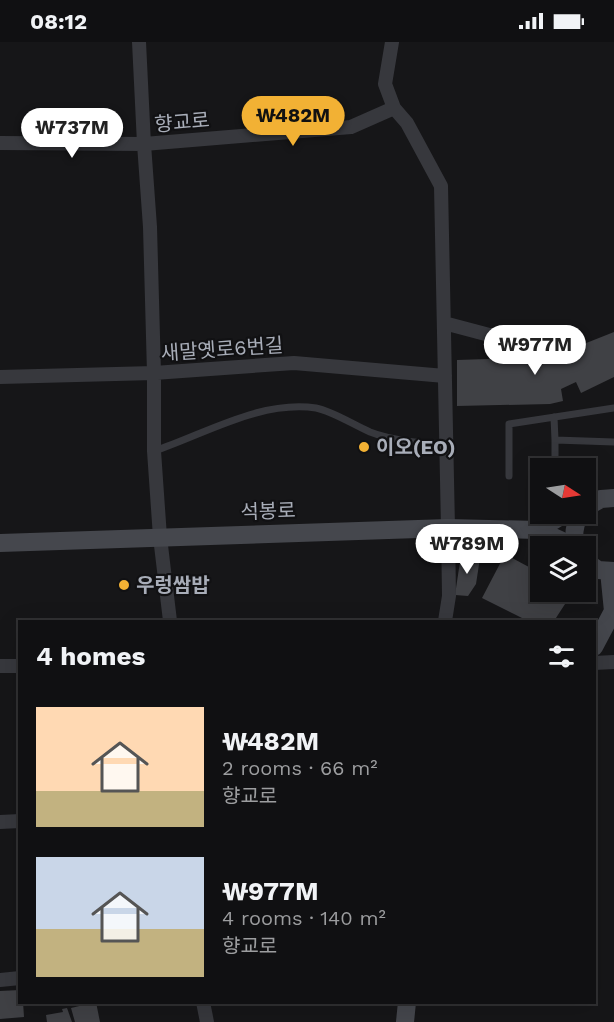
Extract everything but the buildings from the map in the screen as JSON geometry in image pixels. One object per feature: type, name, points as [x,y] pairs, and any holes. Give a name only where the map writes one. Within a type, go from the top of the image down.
[{"type":"main road","points":[[596,502],[614,498]]},
{"type":"main road","points":[[538,530],[548,524]]},
{"type":"main road","name":"석봉로","points":[[0,543],[448,528],[538,530]]},
{"type":"main road","points":[[538,530],[551,536]]},
{"type":"main road","points":[[596,569],[612,571],[613,610],[596,643]]},
{"type":"main road","points":[[405,1022],[406,1004]]},
{"type":"street","points":[[0,143],[144,144],[139,42]]},
{"type":"street","points":[[392,42],[385,84],[394,108],[407,123],[441,186],[449,596],[445,620]]},
{"type":"street","name":"향교로","points":[[170,620],[160,537],[154,451],[150,227],[144,144],[351,127],[394,108]]},
{"type":"street","points":[[444,323],[549,351]]},
{"type":"street","name":"새말옛로6번길","points":[[0,377],[154,373],[294,363],[446,376]]},
{"type":"street","points":[[596,663],[614,662]]},
{"type":"street","points":[[0,666],[18,666]]},
{"type":"street","points":[[0,822],[18,821]]},
{"type":"street","points":[[0,980],[18,978]]},
{"type":"street","points":[[203,1004],[207,1022]]},
{"type":"lane","points":[[154,451],[236,420],[279,407],[318,408],[373,433],[429,444],[447,445]]},
{"type":"lane","points":[[509,476],[509,424],[614,408]]},
{"type":"lane","points":[[554,417],[555,458]]},
{"type":"lane","points":[[555,440],[614,442]]},
{"type":"place","name":"이오(EO)","points":[[364,447]]},
{"type":"place","name":"우렁쌈밥","points":[[124,585]]}]
